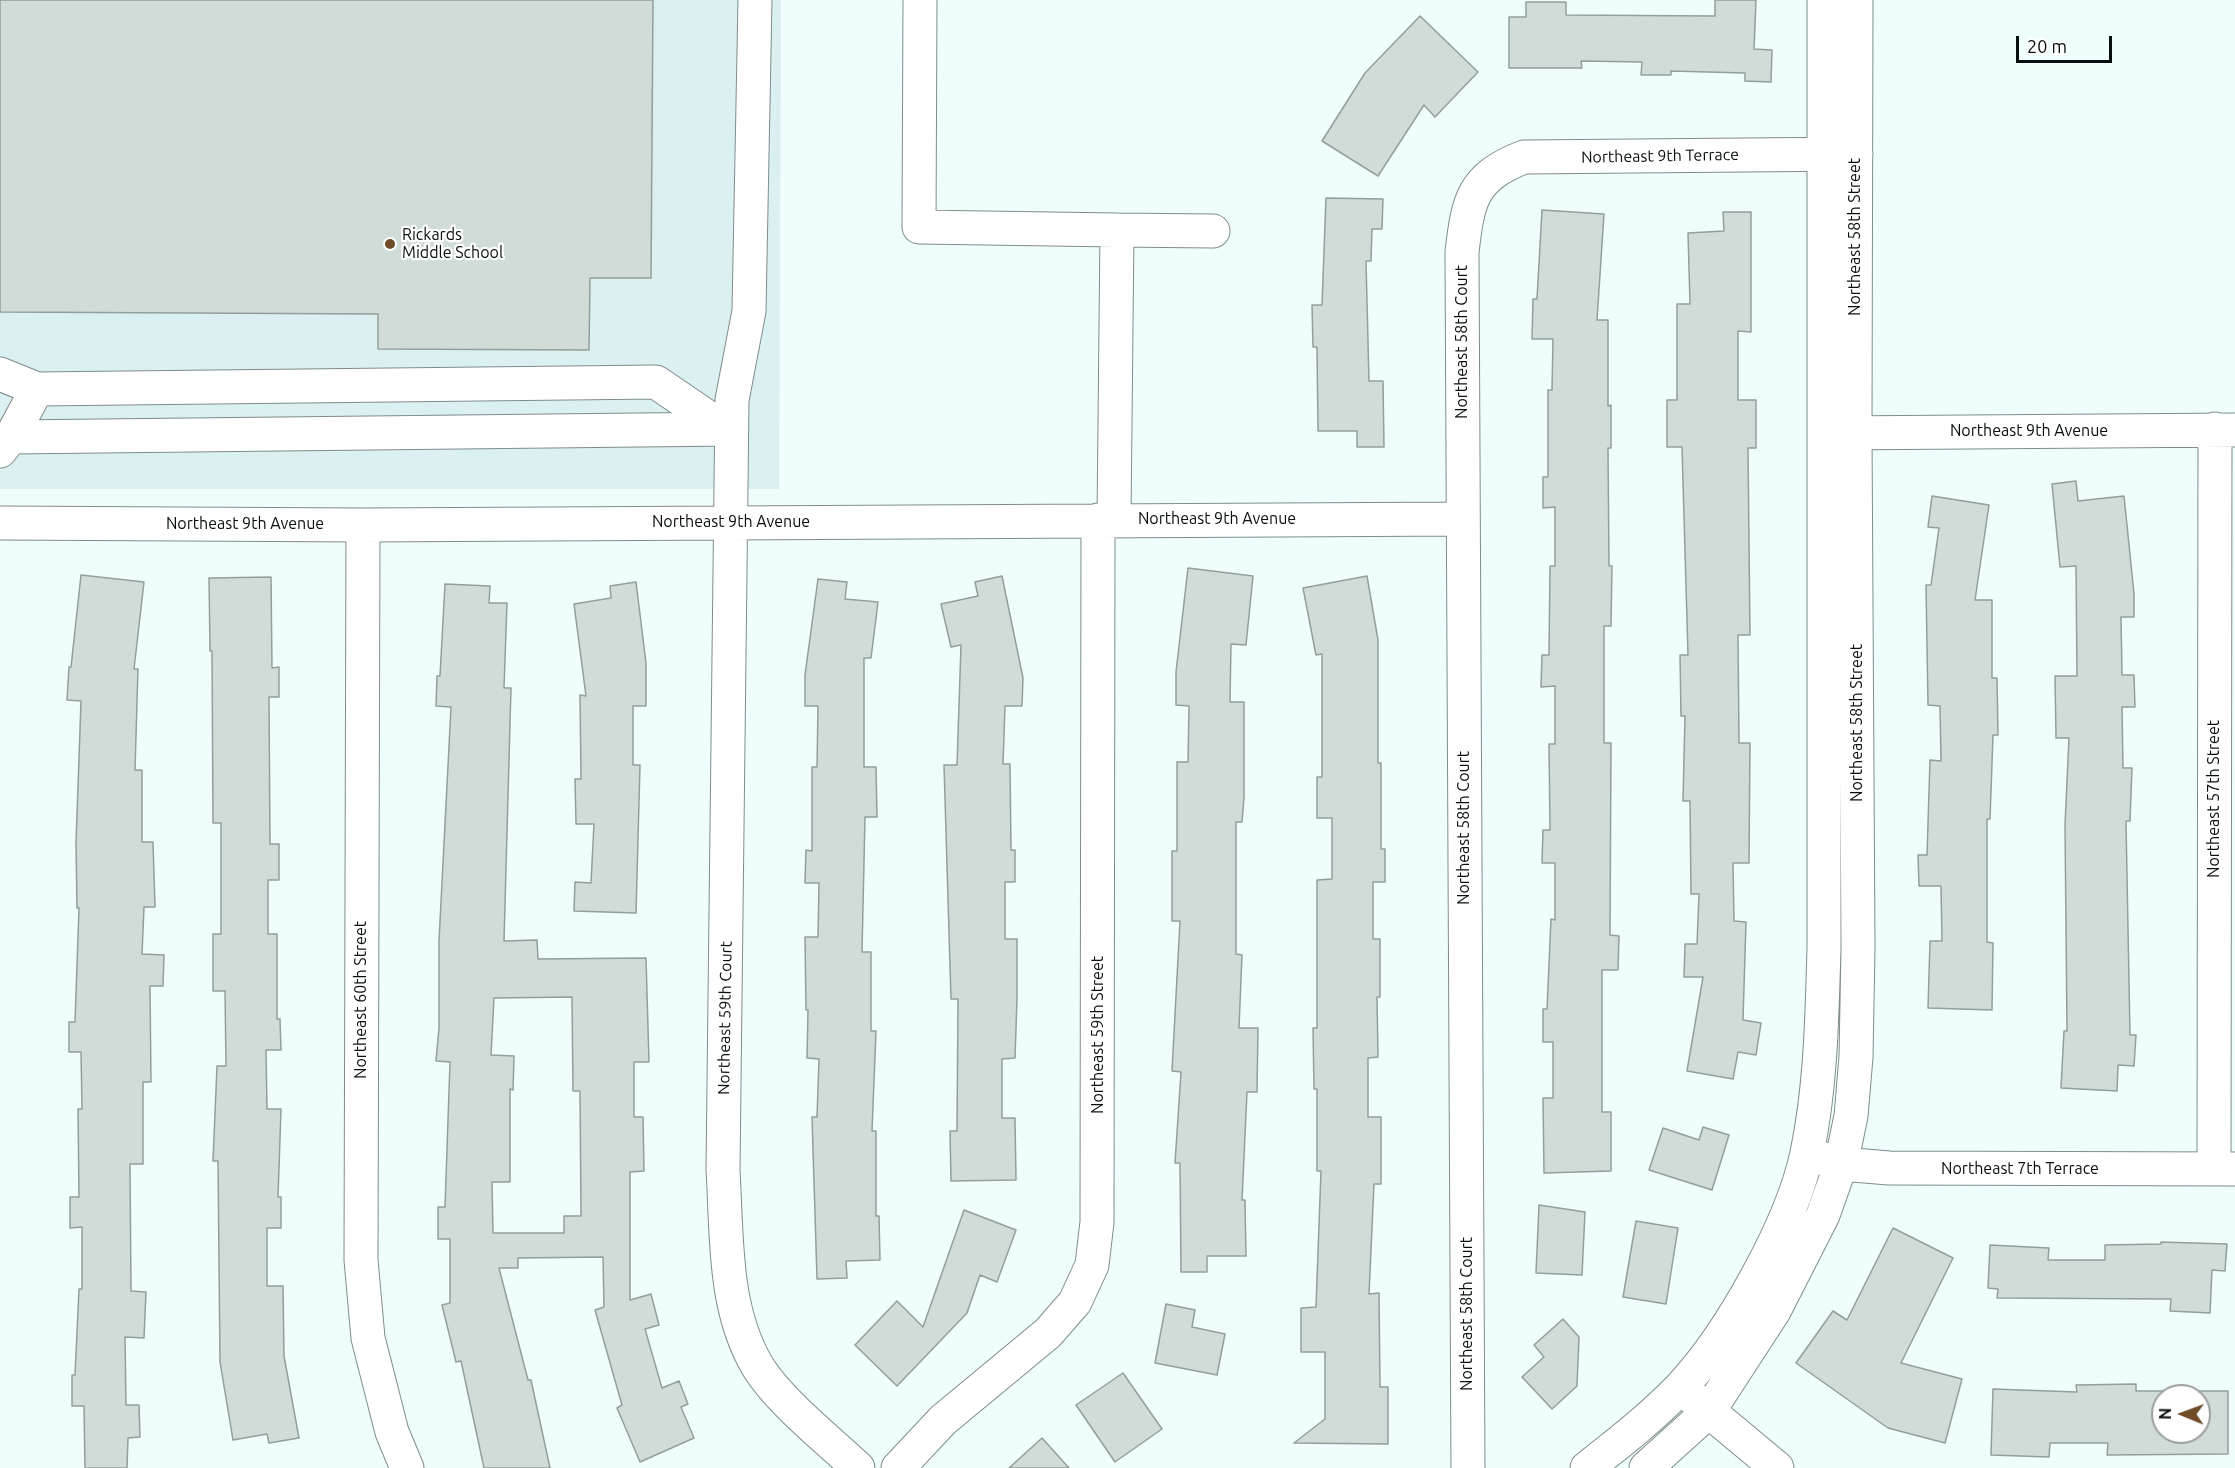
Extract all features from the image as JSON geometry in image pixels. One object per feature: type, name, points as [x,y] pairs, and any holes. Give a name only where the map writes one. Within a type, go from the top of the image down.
[{"type":"street","name":"Northeast 59th Court","points":[[755,0],[749,311],[728,429],[731,522],[723,1170],[730,1280],[740,1330],[759,1368],[801,1416],[858,1468]]},
{"type":"street","points":[[920,0],[919,227],[1213,231]]},
{"type":"street","name":"Northeast 58th Street","points":[[1709,1411],[1751,1350],[1798,1268],[1823,1215],[1841,1164],[1851,1116],[1857,1035],[1855,432],[1840,154],[1824,0]]},
{"type":"street","name":"Northeast 58th Street","points":[[1680,1388],[1726,1329],[1763,1264],[1788,1207],[1807,1154],[1820,1045],[1824,948],[1822,433],[1840,154],[1856,0]]},
{"type":"street","name":"Northeast 9th Terrace","points":[[1477,190],[1498,167],[1524,157],[1840,154]]},
{"type":"street","name":"Northeast 58th Court","points":[[1468,1468],[1462,252],[1466,214],[1477,190]]},
{"type":"street","name":"Northeast 59th Street","points":[[898,1468],[943,1420],[1048,1333],[1075,1302],[1092,1265],[1098,1210],[1106,520],[1118,230]]},
{"type":"street","points":[[0,374],[37,389],[656,382],[728,429]]},
{"type":"street","points":[[6,444],[37,389]]},
{"type":"street","points":[[6,444],[728,429]]},
{"type":"street","name":"Northeast 9th Avenue","points":[[1822,433],[2225,430]]},
{"type":"street","name":"Northeast 57th Street","points":[[2224,1169],[2225,430]]},
{"type":"street","name":"Northeast 9th Avenue","points":[[0,523],[363,525],[1462,519]]},
{"type":"street","name":"Northeast 60th Street","points":[[363,525],[361,1260],[368,1338],[392,1432],[407,1468]]},
{"type":"street","name":"Northeast 7th Terrace","points":[[1807,1154],[1841,1164],[1900,1168],[2224,1169]]},
{"type":"street","points":[[1587,1468],[1680,1388],[1777,1468]]},
{"type":"street","points":[[1646,1468],[1709,1411]]},
{"type":"shaded area","name":"Rickards Middle School","points":[[0,0],[781,0],[779,489],[0,489]]},
{"type":"building","points":[[0,0],[653,0],[651,278],[590,278],[589,350],[378,349],[378,314],[0,312]]},
{"type":"building","points":[[1715,0],[1756,0],[1754,49],[1772,50],[1771,82],[1745,81],[1745,73],[1671,71],[1671,75],[1641,75],[1642,62],[1581,61],[1582,68],[1509,68],[1509,17],[1526,17],[1526,2],[1566,2],[1566,15],[1715,16]]},
{"type":"building","points":[[1420,16],[1478,72],[1435,117],[1424,105],[1378,176],[1322,141],[1365,73]]},
{"type":"building","points":[[1326,198],[1383,199],[1382,229],[1372,229],[1371,261],[1366,261],[1369,381],[1383,381],[1384,447],[1357,447],[1357,431],[1318,431],[1317,347],[1313,347],[1312,305],[1322,305]]},
{"type":"building","points":[[1542,210],[1604,214],[1597,320],[1608,320],[1608,406],[1611,405],[1611,448],[1608,448],[1609,566],[1612,566],[1611,626],[1604,626],[1604,743],[1611,743],[1610,935],[1619,936],[1618,970],[1602,970],[1602,1112],[1611,1112],[1611,1171],[1544,1173],[1543,1098],[1553,1098],[1553,1042],[1543,1042],[1543,1009],[1547,1009],[1551,919],[1555,920],[1555,863],[1542,863],[1543,830],[1550,830],[1549,744],[1555,744],[1555,686],[1541,687],[1542,655],[1549,655],[1550,566],[1555,566],[1555,507],[1543,508],[1543,477],[1548,477],[1548,390],[1552,390],[1553,339],[1532,339],[1533,299],[1537,299]]},
{"type":"building","points":[[1723,212],[1751,212],[1751,332],[1738,331],[1738,400],[1756,400],[1756,448],[1748,448],[1750,635],[1738,635],[1739,743],[1750,743],[1749,863],[1733,863],[1734,921],[1746,922],[1743,1020],[1761,1023],[1756,1055],[1738,1052],[1733,1079],[1687,1071],[1703,977],[1684,977],[1685,944],[1697,944],[1699,894],[1691,894],[1690,801],[1683,801],[1685,716],[1681,716],[1680,655],[1688,655],[1682,447],[1667,447],[1667,400],[1677,400],[1677,304],[1690,304],[1688,233],[1724,231]]},
{"type":"building","points":[[2076,481],[2078,501],[2124,496],[2134,594],[2134,617],[2121,617],[2122,675],[2134,675],[2135,707],[2122,707],[2123,768],[2132,768],[2130,821],[2126,821],[2130,1035],[2136,1035],[2134,1066],[2118,1065],[2117,1091],[2061,1088],[2064,1031],[2067,1031],[2065,825],[2069,738],[2056,738],[2055,676],[2077,676],[2076,566],[2060,567],[2052,484]]},
{"type":"building","points":[[1932,496],[1989,505],[1975,600],[1992,600],[1992,678],[1997,678],[1998,735],[1993,735],[1990,819],[1987,819],[1987,942],[1993,943],[1992,1010],[1928,1008],[1930,941],[1942,941],[1941,886],[1919,886],[1918,855],[1927,855],[1930,760],[1941,761],[1940,706],[1928,705],[1926,585],[1931,585],[1939,528],[1928,527]]},
{"type":"building","points":[[1188,568],[1253,576],[1246,645],[1231,644],[1230,702],[1244,702],[1244,797],[1242,822],[1236,822],[1236,954],[1242,955],[1239,1028],[1258,1028],[1257,1092],[1247,1092],[1242,1200],[1245,1200],[1246,1256],[1207,1256],[1207,1272],[1181,1272],[1180,1163],[1175,1163],[1181,1072],[1172,1071],[1180,921],[1172,921],[1172,851],[1177,851],[1177,762],[1188,762],[1189,706],[1176,705],[1176,672]]},
{"type":"building","points":[[81,575],[144,582],[134,669],[138,669],[135,770],[142,770],[142,842],[153,842],[155,907],[144,907],[142,954],[164,955],[163,986],[150,986],[151,1082],[143,1082],[143,1164],[130,1164],[131,1291],[146,1292],[144,1338],[125,1337],[126,1405],[139,1405],[140,1437],[128,1438],[127,1468],[85,1468],[84,1406],[72,1406],[72,1375],[75,1375],[79,1289],[82,1289],[82,1227],[70,1228],[70,1197],[79,1197],[78,1109],[82,1109],[81,1052],[69,1052],[69,1022],[75,1022],[79,908],[77,908],[76,843],[81,701],[67,700]]},
{"type":"building","points":[[1002,576],[1023,678],[1022,706],[1005,706],[1003,764],[1010,764],[1011,850],[1015,850],[1015,882],[1005,882],[1005,939],[1017,939],[1017,999],[1015,1058],[1002,1059],[1002,1118],[1015,1118],[1016,1180],[951,1181],[950,1131],[957,1131],[958,999],[951,999],[944,765],[957,765],[961,645],[951,647],[941,604],[978,596],[975,582]]},
{"type":"building","points":[[1367,576],[1378,640],[1378,763],[1381,763],[1381,849],[1385,849],[1385,882],[1373,882],[1373,939],[1380,939],[1380,997],[1377,997],[1378,1057],[1368,1058],[1368,1117],[1381,1117],[1381,1184],[1374,1184],[1369,1294],[1379,1293],[1380,1387],[1388,1387],[1388,1444],[1294,1443],[1325,1419],[1325,1352],[1301,1352],[1301,1308],[1316,1307],[1321,1171],[1317,1171],[1317,1089],[1314,1089],[1313,1028],[1317,1028],[1317,880],[1332,879],[1332,818],[1317,818],[1317,777],[1322,777],[1322,654],[1316,655],[1303,588]]},
{"type":"building","points":[[271,577],[272,668],[279,667],[279,697],[269,697],[270,844],[279,844],[279,880],[268,880],[268,934],[277,934],[277,1019],[280,1019],[281,1050],[266,1050],[267,1109],[281,1109],[278,1197],[281,1197],[281,1228],[267,1228],[267,1286],[283,1286],[284,1356],[299,1438],[269,1443],[267,1434],[233,1440],[220,1362],[218,1161],[213,1161],[217,1066],[226,1066],[225,991],[213,991],[213,934],[221,934],[221,823],[213,823],[212,651],[210,651],[209,578]]},
{"type":"building","points":[[818,579],[847,582],[845,599],[878,602],[871,658],[864,658],[864,767],[876,767],[877,817],[865,817],[862,952],[871,952],[871,1031],[876,1031],[872,1131],[876,1131],[876,1216],[879,1216],[880,1260],[846,1261],[847,1278],[817,1279],[812,1117],[817,1117],[819,1059],[807,1058],[805,937],[818,937],[819,883],[805,883],[806,850],[812,851],[812,767],[817,767],[818,706],[805,706],[805,675]]},
{"type":"building","points":[[636,582],[646,663],[646,706],[633,706],[633,765],[640,765],[636,913],[574,911],[575,882],[591,883],[594,824],[576,824],[575,779],[581,779],[580,695],[586,696],[574,604],[611,598],[610,586]]},
{"type":"building","points":[[445,584],[490,586],[489,603],[507,603],[504,688],[511,688],[504,941],[537,940],[538,959],[646,958],[649,1062],[634,1062],[634,1117],[643,1117],[644,1171],[630,1172],[630,1300],[651,1294],[659,1325],[645,1329],[662,1388],[679,1381],[688,1404],[681,1407],[694,1438],[640,1462],[617,1408],[622,1405],[595,1310],[604,1307],[603,1257],[518,1258],[518,1268],[499,1268],[528,1380],[531,1380],[550,1468],[484,1468],[461,1361],[456,1362],[442,1305],[450,1303],[450,1239],[438,1239],[438,1207],[445,1207],[450,1062],[436,1061],[439,1028],[439,941],[451,707],[436,706],[437,676],[440,676]],"holes":[[[572,997],[573,1091],[580,1091],[581,1216],[564,1216],[564,1233],[493,1233],[492,1182],[510,1182],[510,1089],[513,1090],[514,1056],[491,1055],[494,998]]]},
{"type":"building","points":[[1703,1127],[1729,1135],[1712,1190],[1649,1170],[1663,1128],[1699,1140]]},
{"type":"building","points":[[1539,1205],[1585,1212],[1582,1275],[1536,1273]]},
{"type":"building","points":[[964,1210],[1016,1230],[997,1282],[980,1275],[967,1313],[897,1386],[855,1345],[897,1301],[923,1327]]},
{"type":"building","points":[[1636,1221],[1678,1228],[1666,1304],[1623,1297]]},
{"type":"building","points":[[1893,1228],[1953,1258],[1901,1363],[1962,1379],[1945,1443],[1888,1428],[1796,1363],[1833,1311],[1847,1320]]},
{"type":"building","points":[[2161,1242],[2227,1244],[2225,1271],[2212,1270],[2210,1313],[2170,1311],[2171,1299],[1997,1298],[1998,1289],[1988,1288],[1990,1245],[2049,1248],[2048,1260],[2105,1260],[2105,1245],[2161,1244]]},
{"type":"building","points":[[1166,1304],[1195,1310],[1192,1327],[1225,1334],[1217,1375],[1155,1363]]},
{"type":"building","points":[[1563,1319],[1579,1337],[1577,1386],[1552,1409],[1522,1377],[1544,1357],[1534,1345]]},
{"type":"building","points":[[1123,1373],[1162,1429],[1115,1462],[1076,1405]]},
{"type":"building","points":[[2136,1384],[2136,1391],[2151,1391],[2151,1444],[2211,1444],[2211,1391],[2228,1391],[2228,1454],[2107,1455],[2108,1443],[2050,1443],[2049,1457],[1991,1455],[1993,1389],[2077,1392],[2076,1385]]},
{"type":"building","points":[[1042,1438],[1069,1468],[1009,1468]]},
{"type":"place","name":"Rickards Middle School","points":[[390,244]]}]
